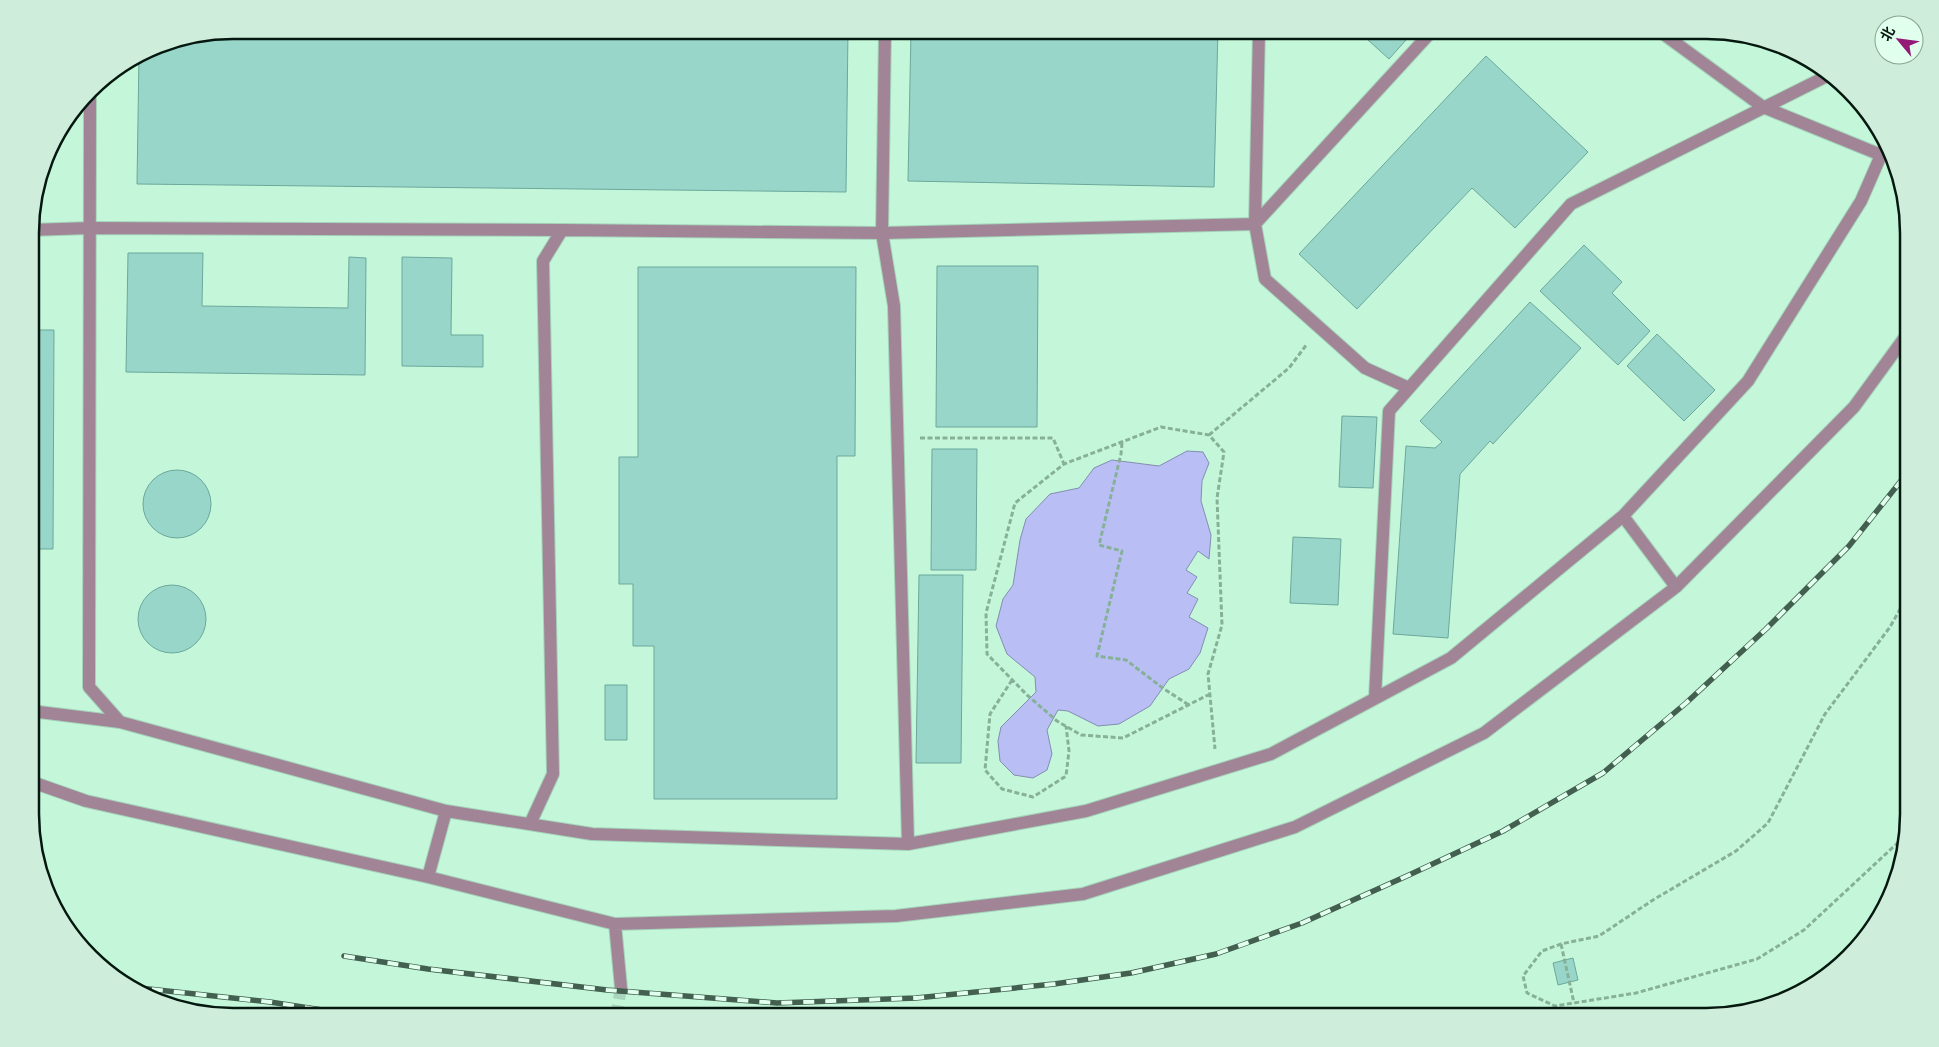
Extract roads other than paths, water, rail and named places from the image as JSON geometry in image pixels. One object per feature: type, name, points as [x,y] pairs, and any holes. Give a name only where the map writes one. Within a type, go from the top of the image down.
[{"type":"street","points":[[885,39],[882,233],[894,306],[908,844]]},
{"type":"street","points":[[1259,39],[1255,224],[1265,279],[1365,368],[1409,388]]},
{"type":"street","points":[[39,230],[90,228],[882,233],[1255,224],[1425,39]]},
{"type":"street","points":[[1670,39],[1763,107],[1881,149]]},
{"type":"street","points":[[1375,698],[1389,411],[1571,204],[1823,78]]},
{"type":"street","points":[[90,102],[89,687],[120,722]]},
{"type":"street","points":[[39,712],[120,722],[446,811],[592,834],[908,844],[1086,811],[1271,754],[1451,658],[1623,516],[1748,381],[1861,201],[1882,152]]},
{"type":"street","points":[[530,824],[553,774],[543,261],[562,230]]},
{"type":"street","points":[[39,784],[86,801],[428,877],[615,924],[896,916],[1083,894],[1295,827],[1484,733],[1676,587],[1854,407],[1900,344]]},
{"type":"street","points":[[1623,516],[1676,587]]},
{"type":"street","points":[[428,877],[446,811]]},
{"type":"street","points":[[615,924],[621,988]]},
{"type":"water","points":[[1187,451],[1203,452],[1209,463],[1202,481],[1201,501],[1211,535],[1209,559],[1198,551],[1186,570],[1197,577],[1187,593],[1198,599],[1189,617],[1208,628],[1200,653],[1189,669],[1169,679],[1150,706],[1119,724],[1098,726],[1068,711],[1058,710],[1047,730],[1052,754],[1047,770],[1033,778],[1014,775],[1000,761],[998,741],[1001,727],[1036,692],[1035,677],[1007,654],[996,626],[1003,599],[1013,585],[1020,540],[1026,519],[1050,494],[1079,488],[1094,468],[1112,460],[1159,466]]},
{"type":"tunnel","points":[[618,1008],[621,988]]},
{"type":"railway","points":[[344,956],[428,969],[607,990],[777,1003],[916,998],[1054,984],[1131,973],[1216,954],[1302,923],[1409,875],[1503,831],[1603,773],[1686,703],[1766,629],[1849,546],[1900,482]]},
{"type":"railway","points":[[149,989],[309,1008]]}]
